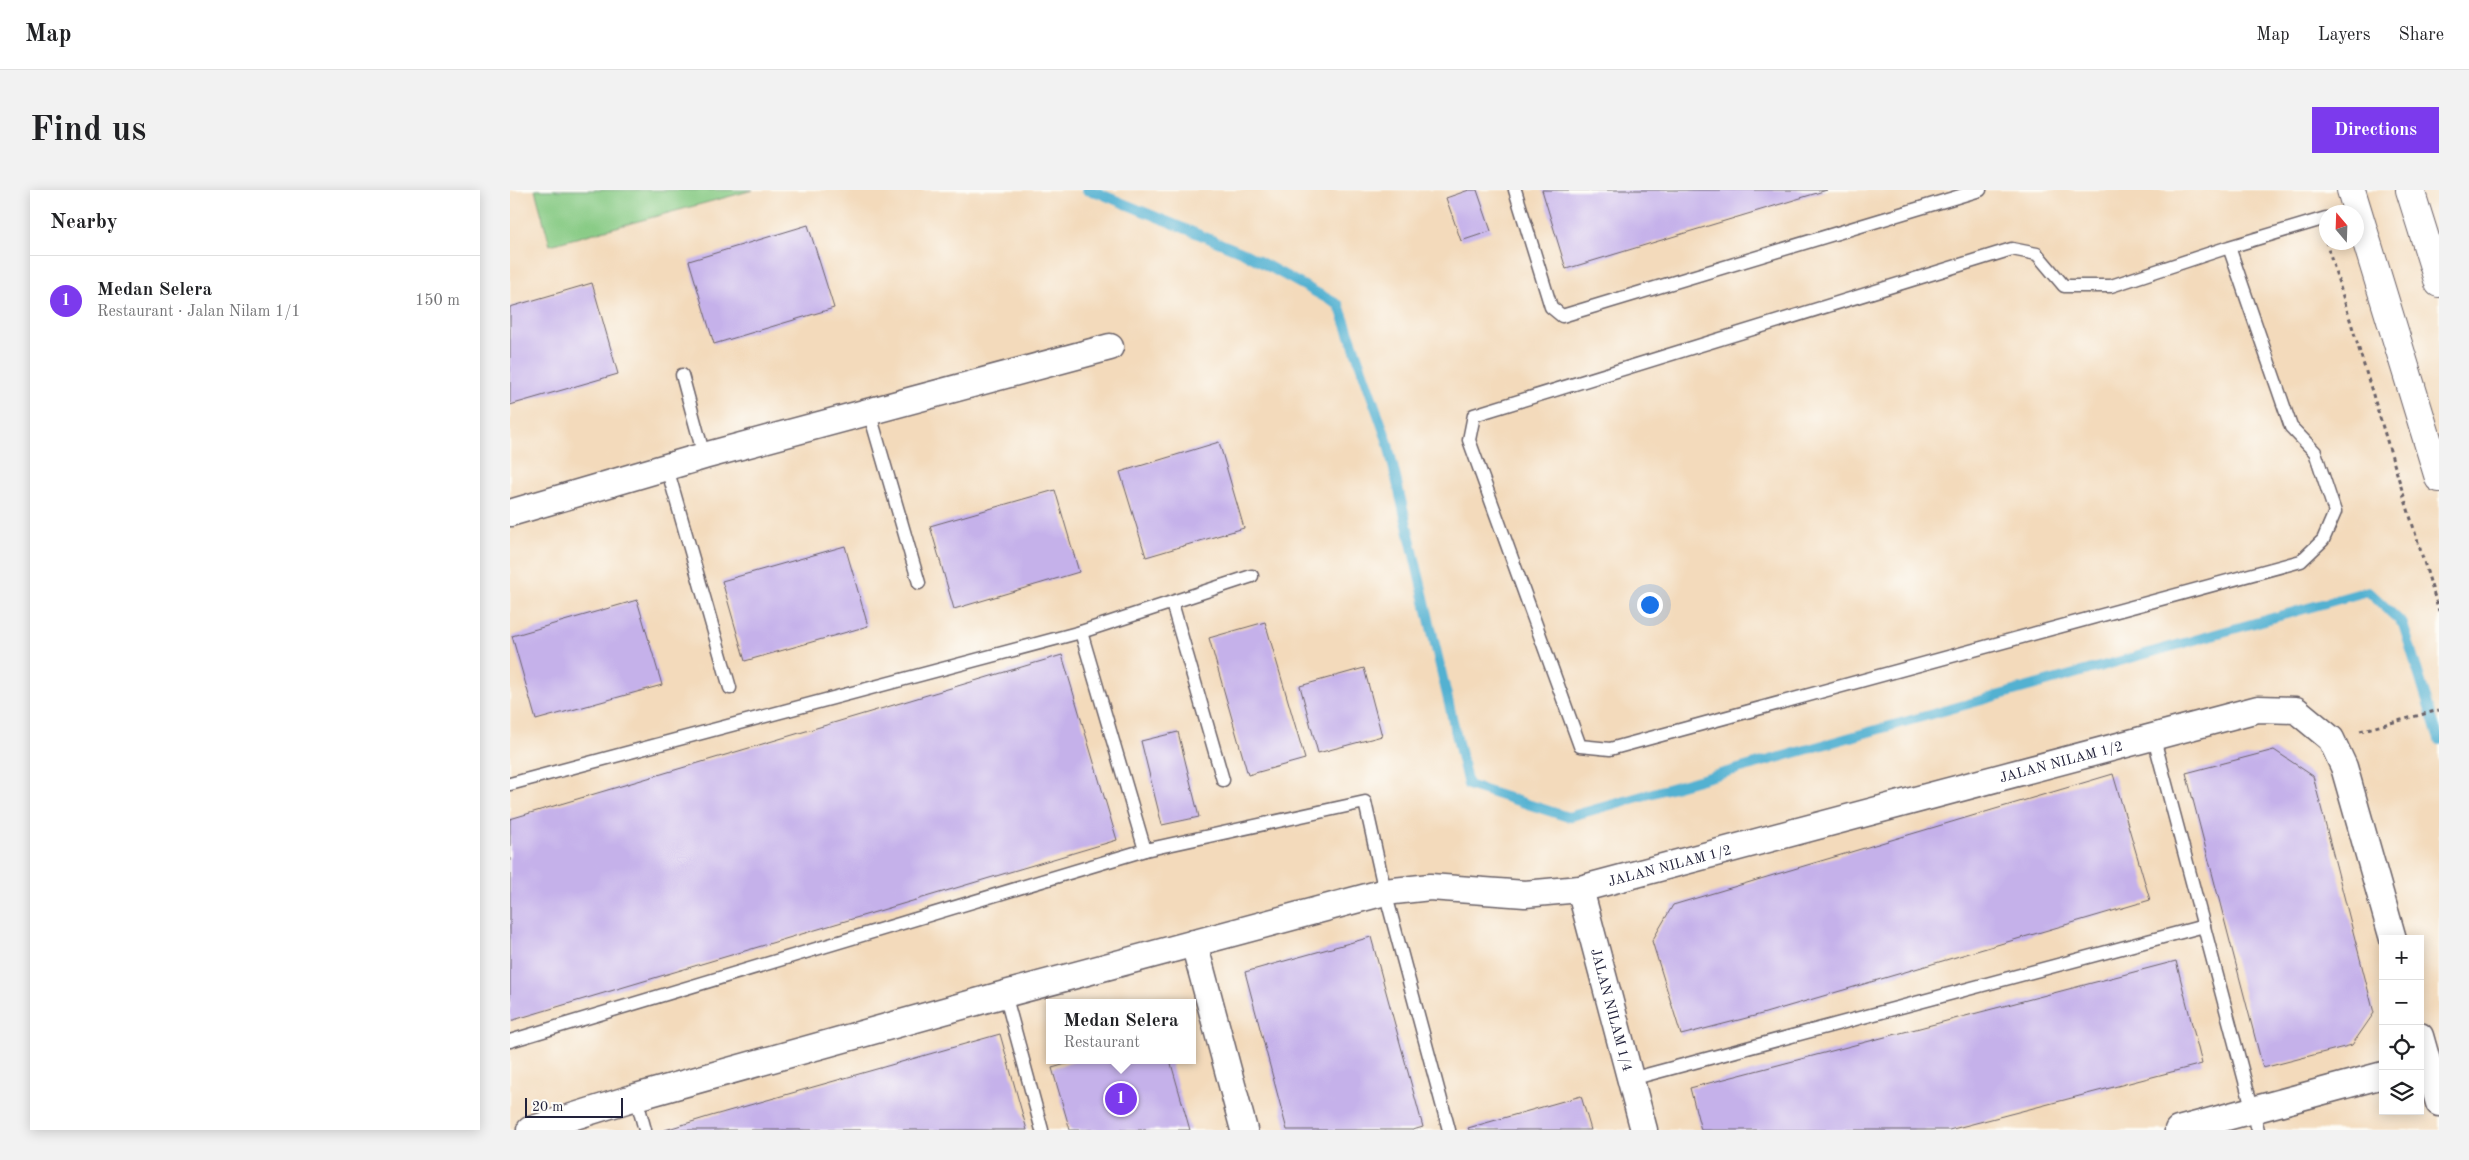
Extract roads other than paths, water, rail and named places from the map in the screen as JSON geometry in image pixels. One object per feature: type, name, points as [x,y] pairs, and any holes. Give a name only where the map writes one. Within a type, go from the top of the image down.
[{"type":"main road","points":[[2410,190],[2439,283]]},
{"type":"main road","points":[[2352,204],[2439,478]]},
{"type":"street","points":[[510,512],[704,456],[1110,347]]},
{"type":"street","name":"JALAN NILAM 1/2","points":[[530,1130],[636,1097],[1006,994],[1385,892],[1430,887],[1526,894],[1580,889],[2153,735],[2258,709],[2296,710],[2331,739],[2344,766],[2392,935]]},
{"type":"street","name":"JALAN NILAM 1/4","points":[[1580,889],[1644,1130]]},
{"type":"street","points":[[1194,943],[1244,1130]]},
{"type":"street","points":[[2424,1064],[2439,1103]]},
{"type":"street","points":[[2178,1130],[2256,1120],[2379,1076]]},
{"type":"lane","points":[[1515,190],[1551,307],[1562,316],[1980,190]]},
{"type":"lane","points":[[2229,247],[2291,427],[2316,452],[2335,512],[2323,540],[2301,561],[1610,748],[1580,746],[1468,440],[1474,415],[2012,249],[2037,254],[2064,286],[2111,286],[2229,247],[2319,220]]},
{"type":"lane","points":[[682,375],[704,456]]},
{"type":"lane","points":[[868,411],[919,583]]},
{"type":"lane","points":[[666,468],[730,688]]},
{"type":"lane","points":[[510,784],[1080,632],[1252,576]]},
{"type":"lane","points":[[1172,603],[1223,780]]},
{"type":"lane","points":[[1080,632],[1145,850]]},
{"type":"lane","points":[[2153,735],[2256,1120]]},
{"type":"lane","points":[[510,1041],[1145,850],[1364,802],[1385,892],[1449,1130]]},
{"type":"lane","points":[[1630,1079],[2204,926]]},
{"type":"lane","points":[[1006,994],[1042,1130]]},
{"type":"lane","points":[[636,1097],[644,1130]]},
{"type":"waterway","points":[[1087,190],[1244,253],[1339,305],[1387,440],[1468,785],[1568,817],[2368,591],[2403,624],[2439,740]]},
{"type":"place","name":"Medan Selera","points":[[1121,1099]]}]
